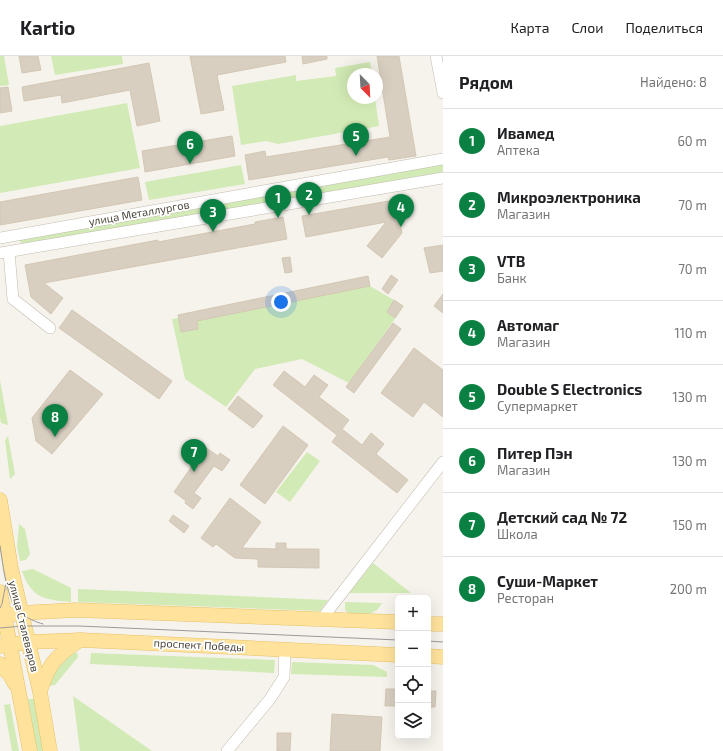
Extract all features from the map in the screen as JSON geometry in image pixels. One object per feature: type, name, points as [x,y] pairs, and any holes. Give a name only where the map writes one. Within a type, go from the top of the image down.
[{"type":"main road","name":"улица Сталеваров","points":[[0,500],[20,613],[29,642],[40,692],[50,751]]},
{"type":"main road","name":"улица Сталеваров","points":[[0,592],[5,645],[20,695],[30,751]]},
{"type":"main road","points":[[2,616],[20,613],[76,610],[395,622]]},
{"type":"main road","points":[[431,624],[443,624]]},
{"type":"main road","points":[[40,692],[47,669],[61,653],[81,640]]},
{"type":"main road","name":"проспект Победы","points":[[5,645],[29,642],[81,640],[395,655]]},
{"type":"main road","points":[[431,656],[443,657]]},
{"type":"main road","points":[[0,664],[10,675],[20,695]]},
{"type":"street","points":[[436,56],[443,93]]},
{"type":"street","name":"улица Металлургов","points":[[0,238],[443,159]]},
{"type":"street","name":"улица Металлургов","points":[[4,252],[443,178]]},
{"type":"street","points":[[4,252],[13,299],[50,328]]},
{"type":"street","points":[[321,620],[443,462]]},
{"type":"street","points":[[227,751],[270,699],[284,677],[285,649]]},
{"type":"green space","points":[[0,56],[4,56],[9,85],[0,86]]},
{"type":"green space","points":[[51,56],[122,56],[123,64],[55,75]]},
{"type":"green space","points":[[370,62],[371,68],[347,68],[347,104],[376,104],[379,126],[278,144],[266,141],[241,145],[232,86],[296,75],[296,81],[336,76],[335,68]]},
{"type":"green space","points":[[127,103],[140,168],[0,193],[0,126]]},
{"type":"green space","points":[[443,164],[443,172],[25,245],[21,243],[20,240]]},
{"type":"green space","points":[[241,165],[245,184],[149,200],[145,182]]},
{"type":"green space","points":[[368,276],[370,286],[404,306],[349,383],[302,359],[255,369],[226,407],[185,379],[172,319],[178,318],[178,315]]},
{"type":"green space","points":[[0,380],[8,425],[1,423],[0,418]]},
{"type":"green space","points":[[8,436],[15,474],[10,479],[5,440]]},
{"type":"green space","points":[[307,452],[320,461],[290,502],[276,492]]},
{"type":"green space","points":[[19,524],[25,529],[30,554],[26,560],[20,561],[17,547]]},
{"type":"green space","points":[[373,563],[411,593],[349,593]]},
{"type":"green space","points":[[33,569],[71,588],[71,602],[46,598],[35,592],[30,587],[22,571]]},
{"type":"green space","points":[[78,589],[328,600],[320,611],[78,602]]},
{"type":"green space","points":[[345,602],[382,603],[376,611],[372,613],[349,614],[345,610]]},
{"type":"green space","points":[[77,652],[78,657],[55,685],[49,686],[51,675],[70,655]]},
{"type":"green space","points":[[91,653],[275,660],[274,673],[90,664]]},
{"type":"green space","points":[[292,662],[373,665],[387,672],[387,677],[291,674]]},
{"type":"green space","points":[[73,696],[152,751],[80,751]]},
{"type":"green space","points":[[28,699],[36,699],[45,751],[37,751]]},
{"type":"green space","points":[[10,704],[19,751],[12,751],[4,705]]},
{"type":"building","points":[[19,56],[38,56],[41,70],[22,73]]},
{"type":"building","points":[[190,56],[285,56],[286,62],[217,75],[224,110],[201,114]]},
{"type":"building","points":[[302,56],[327,56],[327,59],[303,64]]},
{"type":"building","points":[[377,56],[399,56],[416,156],[389,160],[388,157],[249,180],[245,155],[265,151],[266,157],[390,137],[383,93],[383,68],[379,68]]},
{"type":"building","points":[[149,63],[160,121],[137,126],[130,90],[62,103],[61,95],[24,101],[22,87]]},
{"type":"building","points":[[8,87],[12,111],[0,113],[0,88]]},
{"type":"building","points":[[232,136],[235,156],[145,172],[142,151]]},
{"type":"building","points":[[138,177],[142,200],[0,225],[0,202]]},
{"type":"building","points":[[395,200],[402,233],[382,258],[367,246],[386,222],[306,237],[302,216]]},
{"type":"building","points":[[283,217],[287,239],[44,283],[63,298],[51,314],[31,297],[25,265],[158,240],[158,242],[255,224],[255,222]]},
{"type":"building","points":[[443,245],[443,271],[430,273],[424,248]]},
{"type":"building","points":[[290,257],[292,272],[285,273],[282,258]]},
{"type":"building","points":[[391,275],[398,280],[388,294],[382,289]]},
{"type":"building","points":[[368,276],[370,286],[197,321],[198,329],[181,332],[178,315]]},
{"type":"building","points":[[443,294],[443,313],[434,306]]},
{"type":"building","points":[[394,300],[403,306],[395,318],[387,312]]},
{"type":"building","points":[[72,310],[172,381],[159,399],[59,328]]},
{"type":"building","points":[[393,323],[401,329],[354,393],[346,387]]},
{"type":"building","points":[[414,348],[443,370],[443,417],[424,402],[413,417],[381,393]]},
{"type":"building","points":[[70,370],[103,394],[52,454],[36,441],[32,418]]},
{"type":"building","points":[[284,371],[305,387],[314,375],[328,385],[319,397],[349,420],[342,429],[362,445],[371,433],[384,444],[376,454],[408,480],[397,493],[332,442],[337,435],[273,385]]},
{"type":"building","points":[[238,396],[263,416],[253,428],[228,409]]},
{"type":"building","points":[[283,426],[308,445],[265,504],[240,485]]},
{"type":"building","points":[[205,447],[218,456],[220,453],[230,460],[222,471],[214,466],[194,493],[201,498],[193,509],[185,503],[186,501],[174,492]]},
{"type":"building","points":[[230,498],[261,522],[242,548],[276,549],[276,543],[286,543],[286,549],[319,549],[319,568],[258,567],[258,559],[235,558],[216,544],[213,547],[201,538]]},
{"type":"building","points":[[173,515],[189,526],[184,533],[169,521]]},
{"type":"building","points":[[386,689],[395,689],[395,706],[385,706]]},
{"type":"building","points":[[431,691],[436,691],[435,707],[431,707]]},
{"type":"building","points":[[332,714],[382,717],[380,751],[330,751]]},
{"type":"building","points":[[277,733],[291,733],[290,751],[277,751]]},
{"type":"tram line","points":[[0,546],[6,582],[12,600],[23,615],[31,620],[43,624]]},
{"type":"tram line","points":[[0,608],[6,583]]},
{"type":"tram line","points":[[0,628],[23,626],[79,626],[395,640]]},
{"type":"tram line","points":[[431,641],[443,642]]},
{"type":"place","name":"Double S Electronics","points":[[356,156]]},
{"type":"place","name":"Питер Пэн","points":[[190,164]]},
{"type":"place","name":"Микроэлектроника","points":[[309,215]]},
{"type":"place","name":"Ивамед","points":[[278,218]]},
{"type":"place","name":"Автомаг","points":[[401,227]]},
{"type":"place","name":"VTB","points":[[213,232]]},
{"type":"place","name":"Суши-Маркет","points":[[55,437]]},
{"type":"place","name":"Детский сад № 72","points":[[194,472]]}]
